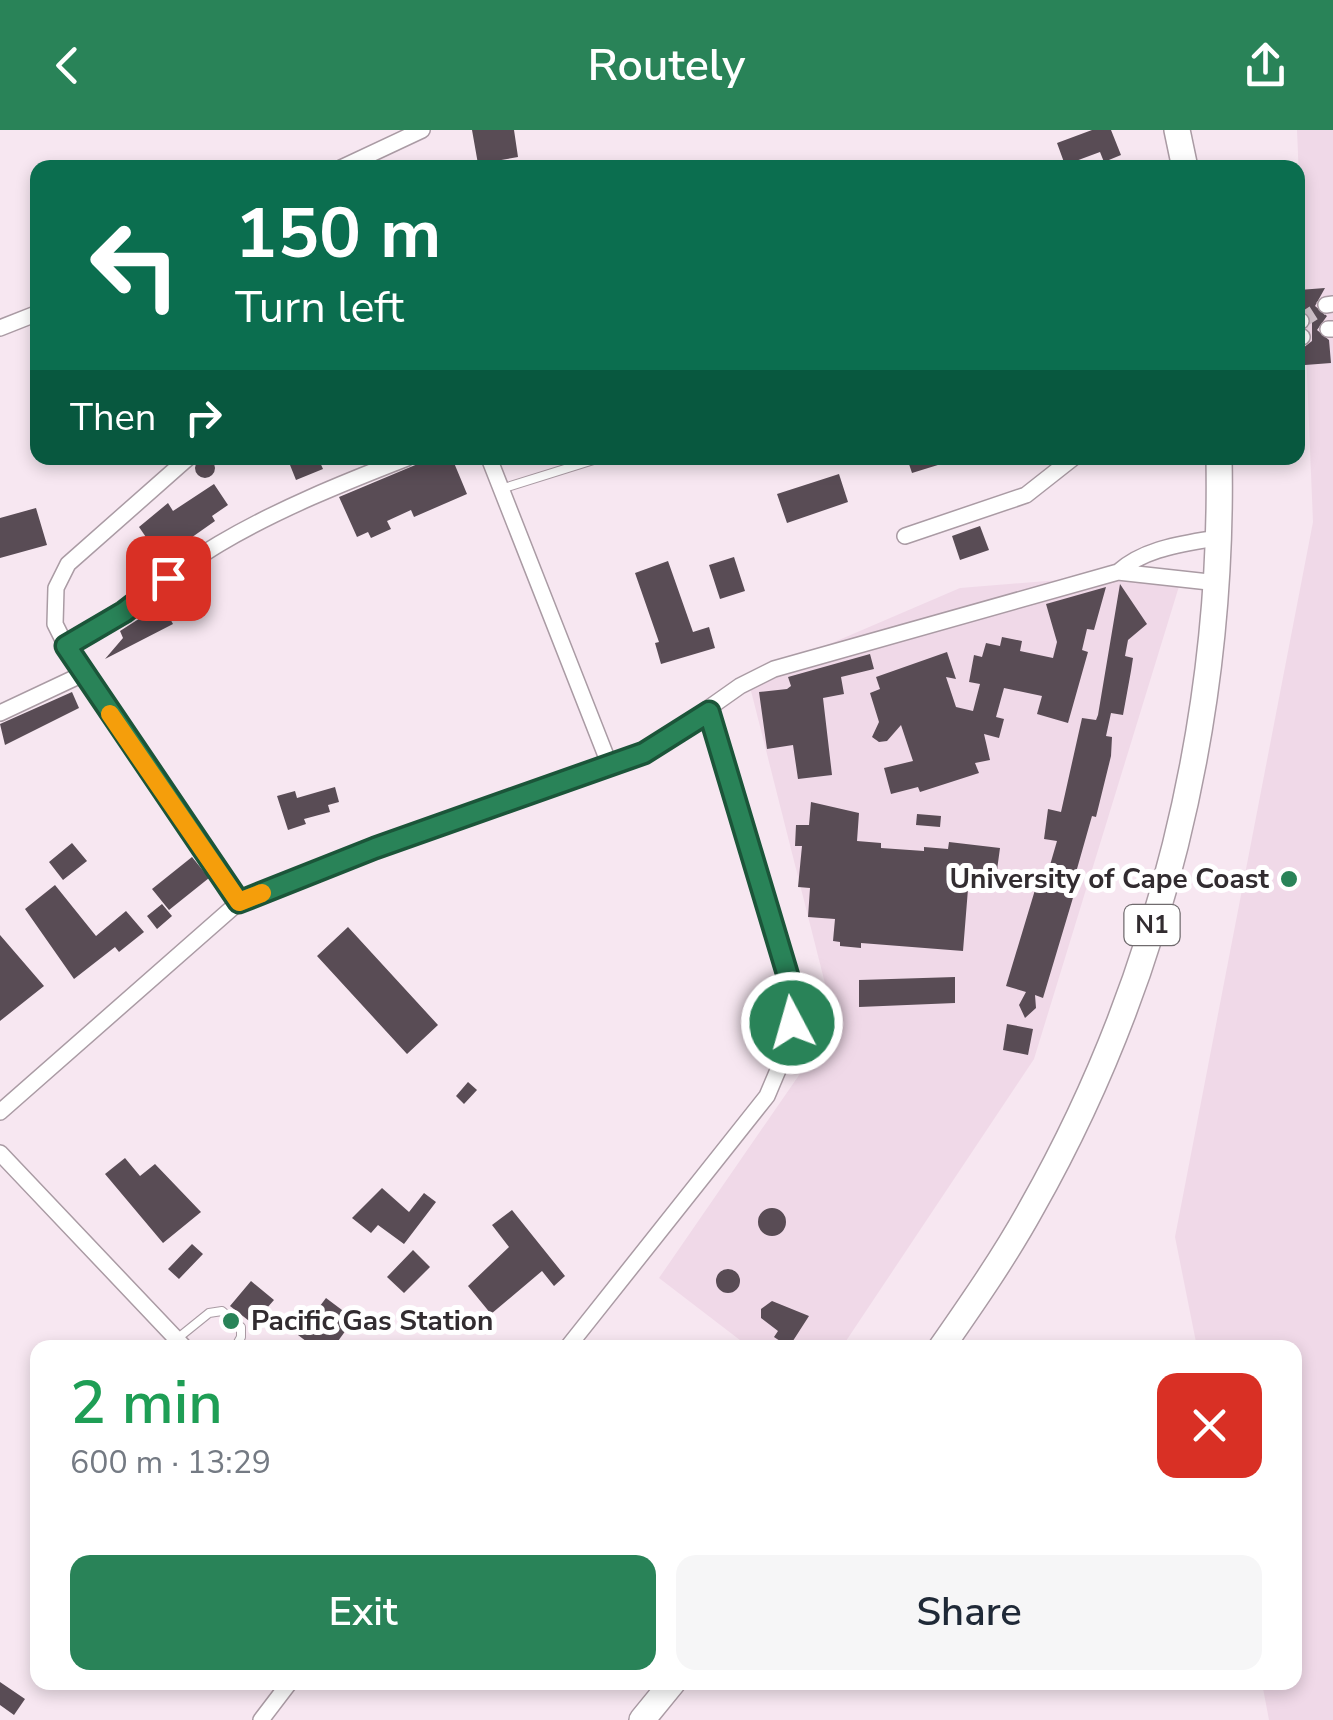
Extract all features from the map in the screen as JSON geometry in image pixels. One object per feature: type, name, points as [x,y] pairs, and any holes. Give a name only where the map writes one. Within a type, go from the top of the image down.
[{"type":"highway","points":[[1178,130],[1184,160]]},
{"type":"highway","name":"N1","points":[[947,1340],[1032,1208],[1121,1016],[1148,940],[1203,716],[1221,537],[1219,465]]},
{"type":"highway","points":[[642,1720],[666,1690]]},
{"type":"street","points":[[358,160],[422,130]]},
{"type":"street","points":[[0,328],[30,317]]},
{"type":"street","points":[[180,465],[68,564],[56,588],[55,624],[82,674],[239,902]]},
{"type":"street","points":[[66,646],[220,544],[288,507],[390,465]]},
{"type":"street","points":[[492,465],[610,766]]},
{"type":"street","points":[[905,536],[1026,495],[1064,465]]},
{"type":"street","points":[[1118,572],[1133,559],[1156,551],[1221,537]]},
{"type":"street","points":[[0,1112],[239,902],[375,848],[644,753],[709,712],[740,686],[799,660],[1118,572],[1218,583]]},
{"type":"street","points":[[0,714],[82,674]]},
{"type":"street","points":[[573,1340],[766,1096],[789,1044],[792,1023],[788,976],[709,712]]},
{"type":"street","points":[[0,1153],[178,1340]]},
{"type":"street","points":[[260,1720],[284,1690]]},
{"type":"lane","points":[[501,489],[578,465]]},
{"type":"lane","points":[[184,1340],[215,1310],[240,1327],[241,1340]]},
{"type":"shaded area","name":"University of Cape Coast","points":[[1297,130],[1333,130],[1333,1720],[1269,1720],[1263,1690],[1302,1690],[1302,1340],[1196,1340],[1175,1237],[1313,522],[1305,326],[1305,160],[1298,160]]},
{"type":"shaded area","points":[[1184,570],[1034,1059],[847,1340],[740,1340],[659,1278],[835,1023],[748,679],[960,588]]},
{"type":"building","points":[[472,130],[514,130],[518,157],[477,160]]},
{"type":"building","points":[[1092,130],[1111,130],[1121,155],[1103,160],[1100,152],[1078,160],[1063,160],[1057,143]]},
{"type":"building","points":[[1325,288],[1315,306],[1327,316],[1317,330],[1329,340],[1331,363],[1305,365],[1305,346],[1312,341],[1312,320],[1305,314],[1305,290]]},
{"type":"building","points":[[195,465],[215,465],[209,478],[201,478],[195,472]]},
{"type":"building","points":[[290,465],[321,465],[323,469],[296,480]]},
{"type":"building","points":[[415,465],[455,465],[467,494],[414,517],[411,510],[387,521],[391,529],[371,538],[368,532],[357,537],[339,497]]},
{"type":"building","points":[[909,465],[938,465],[912,473]]},
{"type":"building","points":[[839,474],[848,502],[787,523],[777,494]]},
{"type":"building","points":[[214,484],[228,505],[212,516],[215,521],[161,559],[139,527],[168,503],[173,511]]},
{"type":"building","points":[[36,508],[47,545],[0,558],[0,518]]},
{"type":"building","points":[[980,526],[989,550],[960,560],[952,536]]},
{"type":"building","points":[[734,557],[745,591],[720,599],[709,565]]},
{"type":"building","points":[[668,561],[693,632],[709,627],[715,648],[661,664],[655,643],[659,642],[635,573]]},
{"type":"building","points":[[1120,584],[1147,624],[1128,640],[1125,656],[1133,658],[1131,671],[1123,715],[1111,713],[1106,736],[1112,737],[1111,756],[1096,817],[1092,816],[1071,890],[1075,891],[1043,998],[1035,995],[1036,1008],[1025,1018],[1019,1005],[1026,992],[1006,986],[1038,880],[1048,872],[1057,841],[1044,839],[1048,809],[1061,812],[1082,718],[1096,720],[1098,715]]},
{"type":"building","points":[[1106,587],[1094,630],[1087,629],[1082,650],[1088,652],[1068,723],[1037,714],[1042,696],[1004,688],[996,717],[1004,719],[999,738],[984,734],[990,760],[975,763],[979,773],[920,792],[918,787],[891,794],[884,768],[913,761],[901,725],[887,741],[879,742],[872,737],[879,722],[870,693],[880,689],[876,677],[947,652],[956,679],[946,677],[956,707],[973,711],[980,684],[969,682],[974,655],[982,657],[986,643],[1000,646],[1002,637],[1022,641],[1020,651],[1053,658],[1057,642],[1046,604]]},
{"type":"building","points":[[162,604],[173,624],[105,659],[123,638],[120,631]]},
{"type":"building","points":[[870,654],[874,669],[841,677],[844,694],[823,698],[832,775],[798,779],[793,745],[767,749],[759,692],[787,689],[791,686],[788,677]]},
{"type":"building","points":[[72,692],[79,708],[5,745],[0,724]]},
{"type":"building","points":[[335,787],[339,802],[328,805],[330,812],[304,819],[306,824],[288,830],[277,796],[295,791],[297,798]]},
{"type":"building","points":[[811,802],[859,813],[857,841],[881,843],[881,848],[948,849],[949,842],[1000,848],[994,892],[968,889],[963,951],[861,943],[861,948],[840,946],[840,942],[833,941],[835,919],[808,917],[810,888],[798,887],[802,846],[795,846],[796,825],[809,825]]},
{"type":"building","points":[[917,814],[941,816],[940,827],[916,825]]},
{"type":"building","points":[[72,843],[87,861],[63,880],[49,862]]},
{"type":"building","points":[[192,857],[209,878],[169,910],[152,889]]},
{"type":"building","points":[[55,885],[96,936],[126,911],[144,932],[119,952],[115,947],[74,979],[25,909]]},
{"type":"building","points":[[162,904],[172,916],[157,929],[147,916]]},
{"type":"building","points":[[348,927],[438,1025],[407,1054],[317,956]]},
{"type":"building","points":[[0,935],[44,986],[0,1021]]},
{"type":"building","points":[[955,977],[955,1003],[859,1007],[859,980]]},
{"type":"building","points":[[1007,1024],[1033,1029],[1028,1055],[1003,1050]]},
{"type":"building","points":[[468,1082],[477,1090],[464,1104],[456,1096]]},
{"type":"building","points":[[125,1158],[140,1176],[155,1164],[201,1212],[163,1243],[105,1174]]},
{"type":"building","points":[[382,1188],[409,1212],[424,1193],[436,1202],[404,1244],[378,1225],[371,1233],[352,1218]]},
{"type":"building","points":[[772,1208],[782,1212],[786,1222],[782,1232],[772,1236],[762,1232],[758,1222],[762,1212]]},
{"type":"building","points":[[512,1210],[565,1276],[554,1286],[542,1271],[491,1314],[468,1286],[509,1247],[492,1225]]},
{"type":"building","points":[[192,1244],[203,1254],[179,1279],[168,1269]]},
{"type":"building","points":[[413,1250],[430,1267],[404,1293],[387,1277]]},
{"type":"building","points":[[728,1269],[740,1281],[728,1293],[716,1281]]},
{"type":"building","points":[[251,1281],[274,1300],[253,1324],[230,1306]]},
{"type":"building","points":[[326,1298],[354,1319],[339,1340],[305,1340],[298,1335]]},
{"type":"building","points":[[772,1301],[809,1316],[794,1340],[778,1340],[774,1337],[778,1331],[761,1318],[761,1309]]},
{"type":"building","points":[[0,1682],[25,1699],[14,1715],[0,1705]]},
{"type":"tunnel","points":[[1305,318],[1326,305]]},
{"type":"slow traffic","points":[[110,714],[239,902],[262,893]]},
{"type":"place","name":"University of Cape Coast","points":[[1289,879]]},
{"type":"place","name":"Pacific Gas Station","points":[[231,1321]]},
{"type":"route","points":[[168,578],[124,612],[66,646],[239,902],[375,848],[644,753],[709,712],[788,976],[792,1023]]}]
